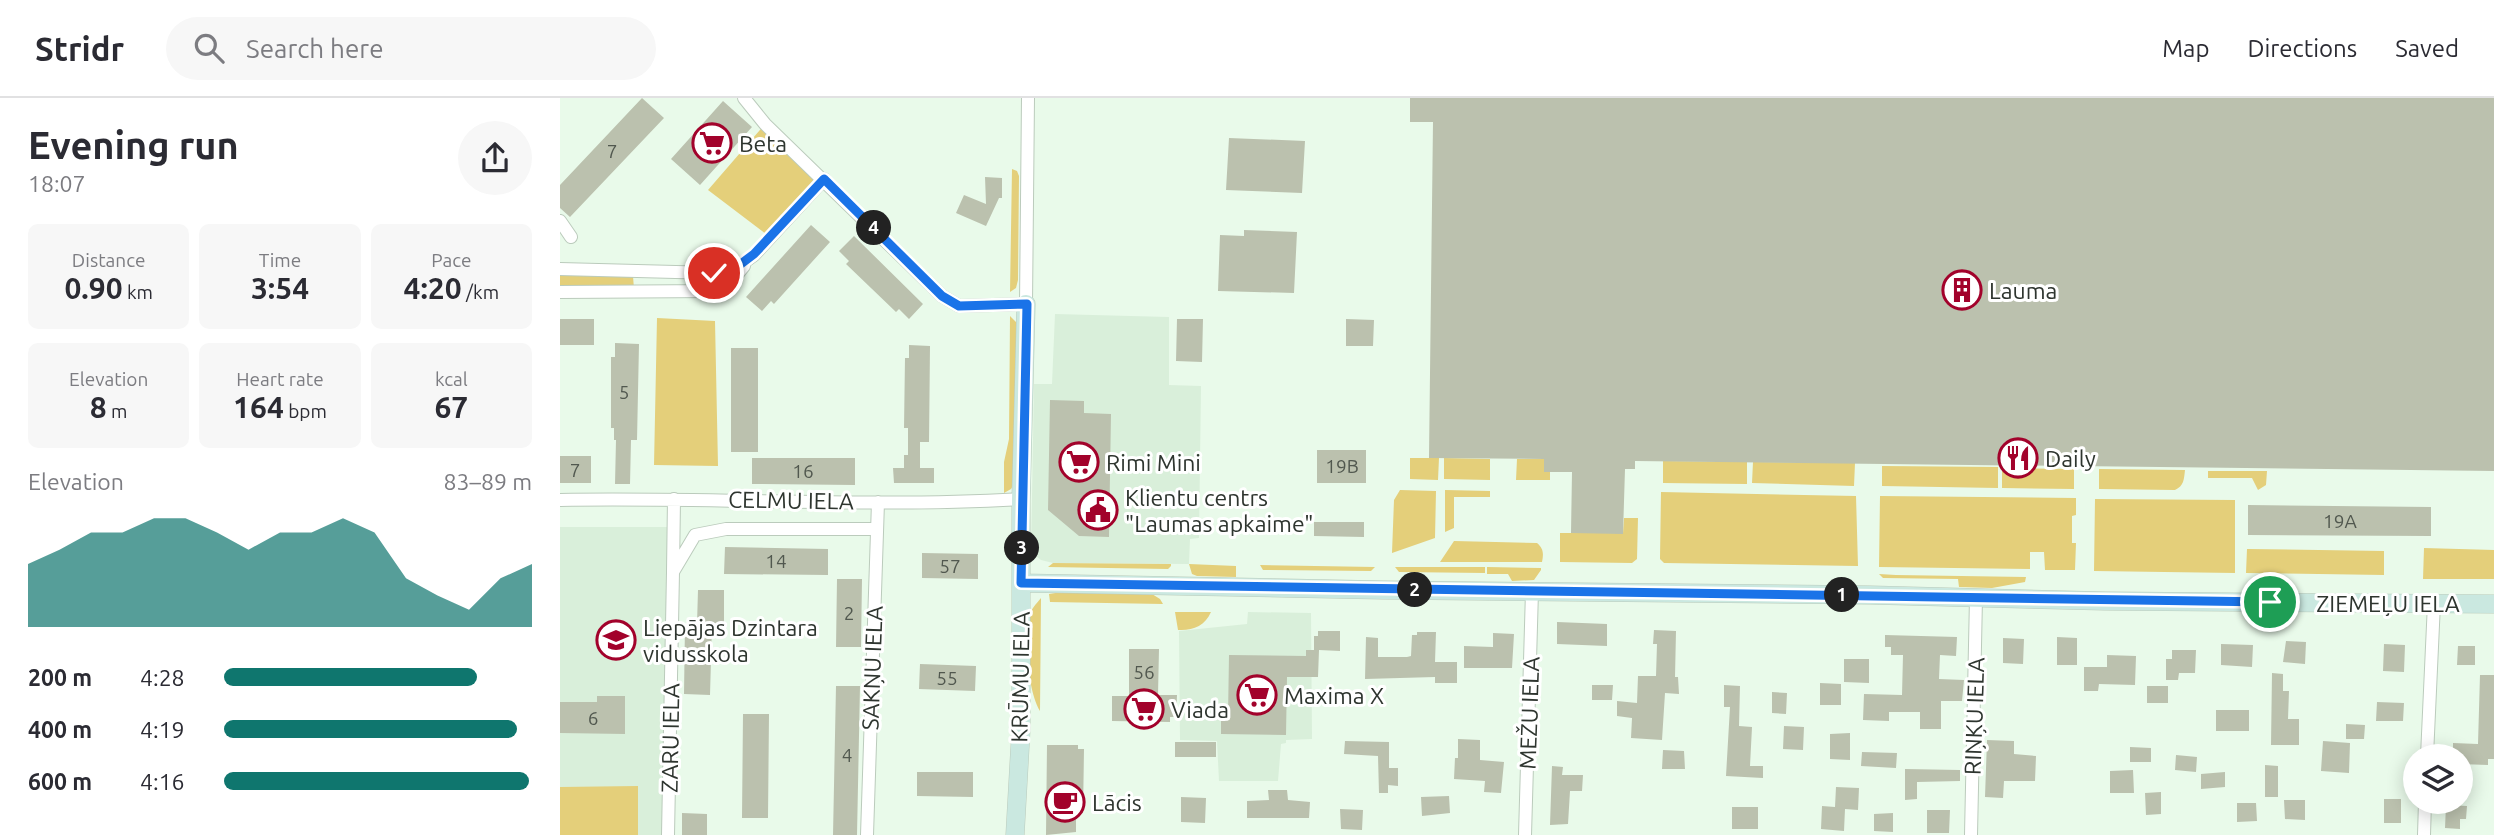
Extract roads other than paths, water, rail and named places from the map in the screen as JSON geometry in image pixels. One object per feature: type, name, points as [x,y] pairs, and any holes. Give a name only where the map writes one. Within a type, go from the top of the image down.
[{"type":"street","points":[[744,98],[765,124],[942,296],[959,306],[1027,304]]},
{"type":"street","name":"KRŪMU IELA","points":[[1015,835],[1021,729],[1021,499],[1027,304],[1028,98]]},
{"type":"street","points":[[560,292],[714,291],[726,288],[824,179]]},
{"type":"street","points":[[560,221],[571,237]]},
{"type":"street","points":[[560,269],[714,273],[733,270],[754,254]]},
{"type":"street","points":[[673,572],[674,499]]},
{"type":"street","name":"CELMU IELA","points":[[560,500],[878,502],[1021,499]]},
{"type":"street","name":"SAKŅU IELA","points":[[867,835],[878,502]]},
{"type":"street","name":"ZARU IELA","points":[[668,835],[673,572],[695,535],[726,529],[877,529]]},
{"type":"street","name":"ZIEMEĻU IELA","points":[[1021,583],[2494,604]]},
{"type":"street","name":"MEŽU IELA","points":[[1525,835],[1532,591]]},
{"type":"street","name":"RIŅĶU IELA","points":[[1971,835],[1976,598]]},
{"type":"street","points":[[2428,744],[2434,603]]},
{"type":"street","points":[[2424,835],[2425,814]]},
{"type":"place","name":"Beta","points":[[712,143]]},
{"type":"place","name":"Lauma","points":[[1962,290]]},
{"type":"place","name":"Daily","points":[[2018,458]]},
{"type":"place","name":"Rimi Mini","points":[[1079,462]]},
{"type":"place","name":"Klientu centrs \"Laumas apkaime\"","points":[[1098,510]]},
{"type":"place","name":"Liepājas Dzintara vidusskola","points":[[616,640]]},
{"type":"place","name":"Maxima X","points":[[1257,695]]},
{"type":"place","name":"Viada","points":[[1144,709]]},
{"type":"place","name":"Lācis","points":[[1065,802]]}]
